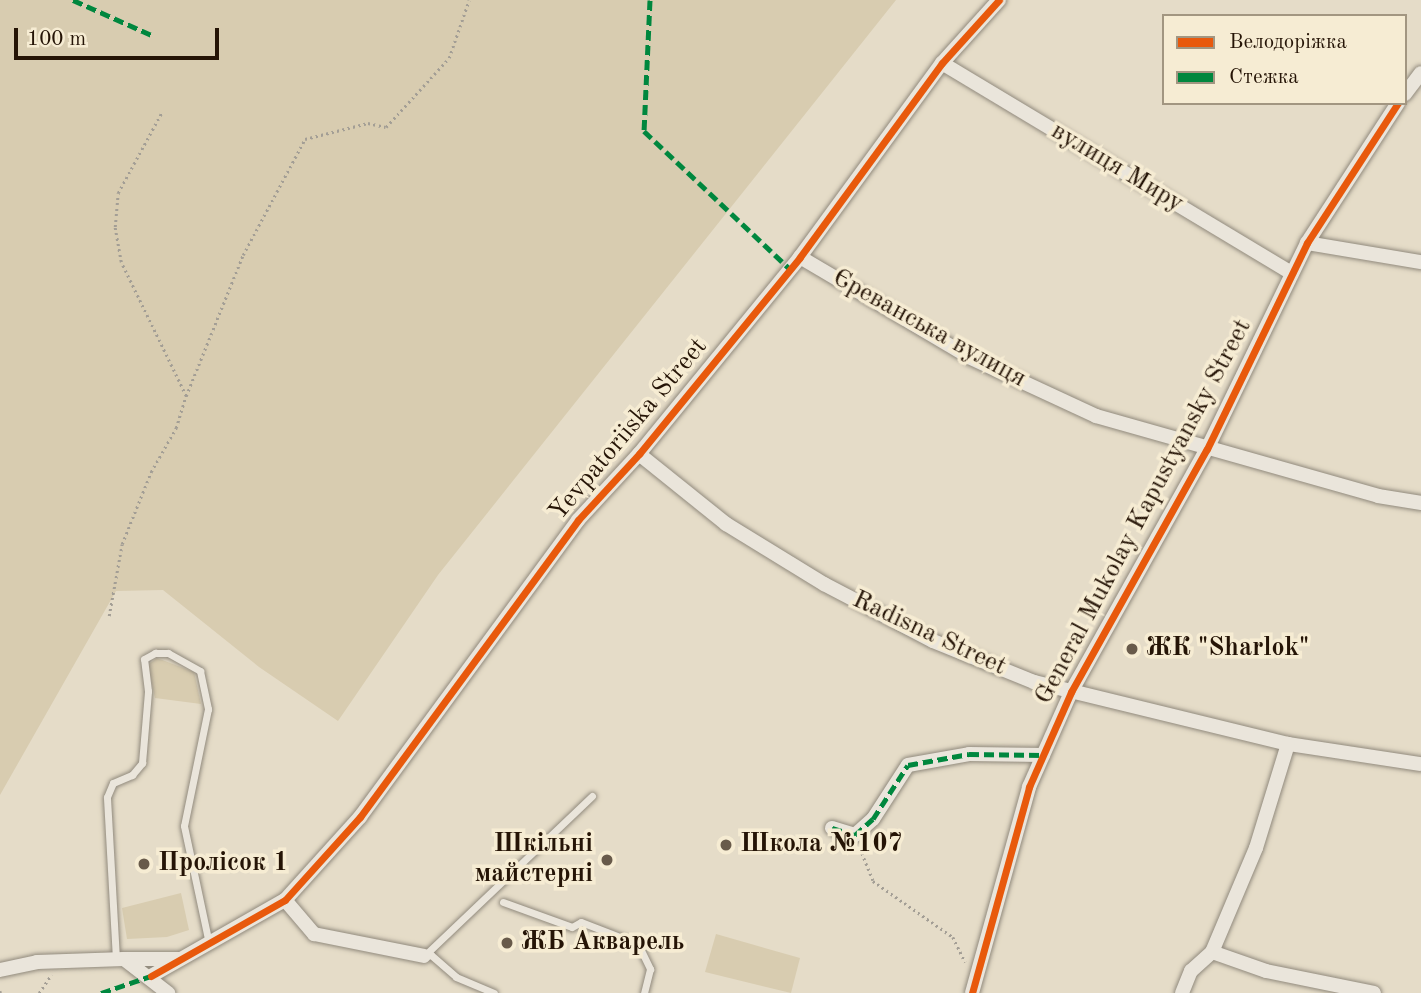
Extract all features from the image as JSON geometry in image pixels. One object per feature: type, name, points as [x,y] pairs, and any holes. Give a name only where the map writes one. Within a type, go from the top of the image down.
[{"type":"street","name":"Yevpatoriiska Street","points":[[151,976],[285,900],[360,817],[578,520],[639,454],[800,257],[942,63],[999,0]]},
{"type":"street","name":"вулиця Миру","points":[[942,63],[1293,273]]},
{"type":"street","points":[[1407,91],[1421,73]]},
{"type":"street","name":"General Mukolay Kapustyansky Street","points":[[972,993],[1029,787],[1071,692],[1207,449],[1307,243],[1397,105]]},
{"type":"street","points":[[1307,243],[1421,262]]},
{"type":"street","name":"Єреванська вулиця","points":[[800,257],[969,357],[1096,416],[1378,496],[1421,503]]},
{"type":"street","name":"Radisna Street","points":[[639,454],[726,524],[824,583],[933,641],[1034,682],[1288,744],[1421,764]]},
{"type":"street","points":[[1182,993],[1191,971],[1212,952],[1255,848],[1288,744]]},
{"type":"street","points":[[832,828],[855,835],[873,819],[908,765],[969,754],[1043,755]]},
{"type":"street","points":[[285,900],[314,934],[424,956]]},
{"type":"street","points":[[1212,952],[1266,971],[1374,993]]},
{"type":"street","points":[[120,959],[151,976],[168,993]]},
{"type":"street","points":[[0,970],[61,961],[182,959]]},
{"type":"lane","points":[[120,959],[107,797],[113,783],[132,775],[142,763],[148,691],[144,659],[155,653],[168,653],[200,671],[208,709],[184,826],[209,944]]},
{"type":"lane","points":[[424,956],[592,796]]},
{"type":"lane","points":[[503,902],[572,927],[581,922],[638,944],[650,969],[644,993]]},
{"type":"lane","points":[[424,956],[430,955],[456,977],[494,993]]},
{"type":"path","points":[[109,616],[122,544],[151,472],[176,429],[186,396],[243,255],[305,139],[368,124],[386,127],[449,58],[468,0]]},
{"type":"path","points":[[162,113],[118,193],[115,227],[121,262],[186,396]]},
{"type":"path","points":[[855,835],[873,881],[953,937],[966,970]]},
{"type":"path","points":[[39,993],[61,961]]},
{"type":"shaded area","points":[[0,0],[896,0],[438,575],[338,721],[259,667],[163,590],[116,591],[0,795]]},
{"type":"shaded area","points":[[157,658],[194,672],[201,704],[155,698],[148,665]]},
{"type":"shaded area","points":[[181,893],[189,930],[167,937],[127,939],[122,908]]},
{"type":"shaded area","points":[[716,934],[800,958],[791,993],[705,972]]},
{"type":"marked path","points":[[73,0],[154,36]]},
{"type":"marked path","points":[[650,0],[644,131],[790,269]]},
{"type":"marked path","points":[[832,828],[855,835],[873,819],[908,765],[969,754],[1043,755]]},
{"type":"marked path","points":[[101,993],[151,976]]},
{"type":"cycle path","points":[[151,976],[285,900],[360,817],[578,520],[639,454],[800,257],[942,63],[999,0]]},
{"type":"cycle path","points":[[972,993],[1029,787],[1071,692],[1207,449],[1307,243],[1397,105]]},
{"type":"place","name":"ЖК \"Sharlok\"","points":[[1132,649]]},
{"type":"place","name":"Школа №107","points":[[726,845]]},
{"type":"place","name":"Шкільні майстерні","points":[[607,860]]},
{"type":"place","name":"Пролісок 1","points":[[144,864]]},
{"type":"place","name":"ЖБ Акварель","points":[[507,943]]}]
